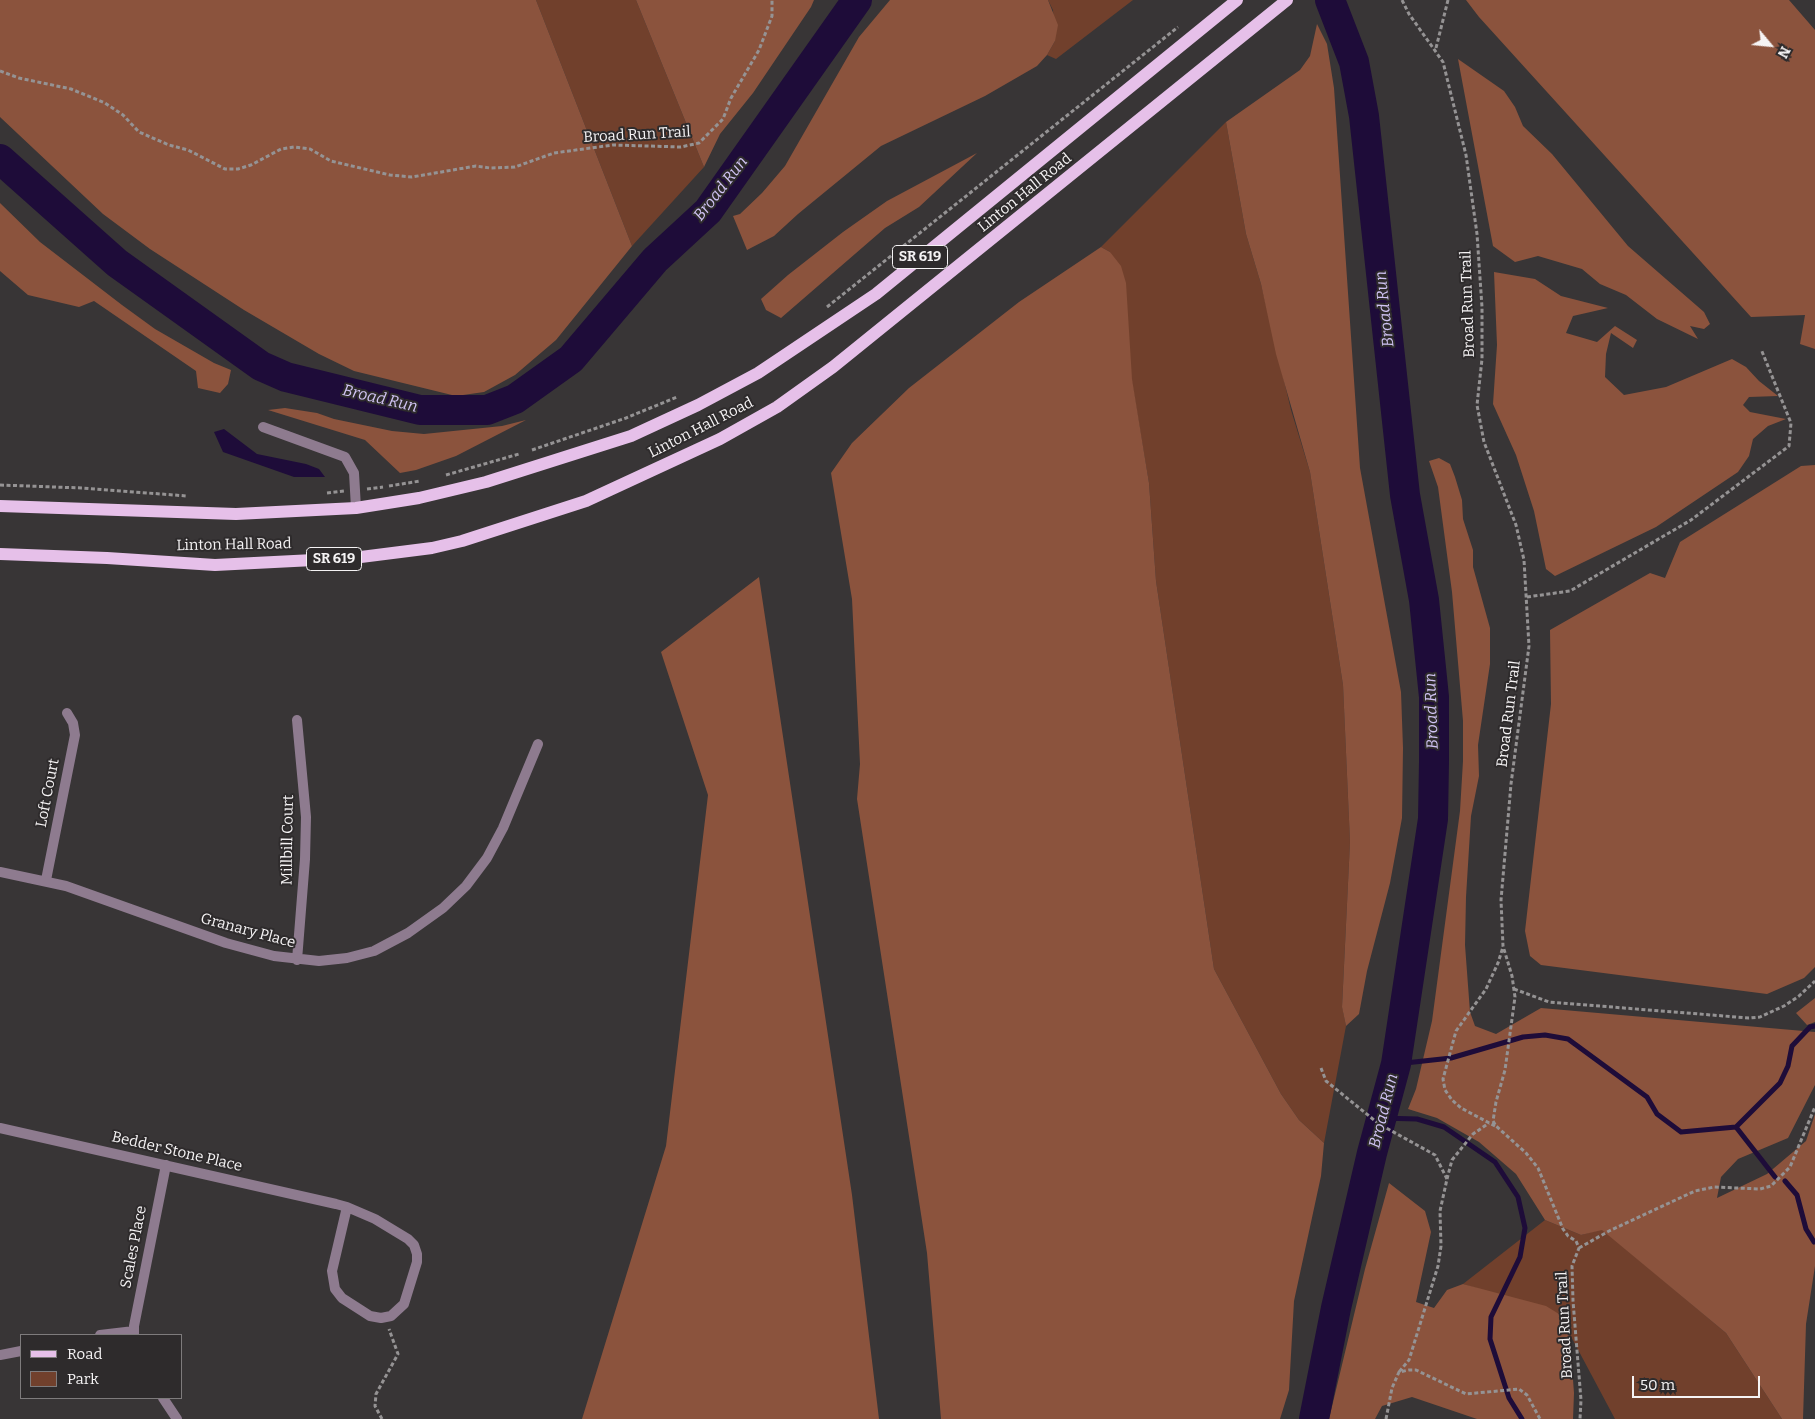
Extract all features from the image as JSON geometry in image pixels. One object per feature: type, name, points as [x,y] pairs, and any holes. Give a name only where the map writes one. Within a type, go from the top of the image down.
[{"type":"main road","name":"Linton Hall Road","points":[[0,506],[236,514],[356,508],[454,491],[567,458],[631,436],[698,405],[758,374],[876,294],[1237,0]]},
{"type":"main road","name":"Linton Hall Road","points":[[0,554],[215,565],[353,558],[432,548],[462,541],[586,501],[720,439],[777,407],[833,367],[1287,0]]},
{"type":"street","points":[[263,427],[345,457],[354,473],[356,508]]},
{"type":"street","name":"Loft Court","points":[[46,880],[75,735],[73,723],[67,712]]},
{"type":"street","name":"Millbill Court","points":[[297,960],[305,859],[306,817],[298,720]]},
{"type":"street","name":"Granary Place","points":[[0,872],[46,880],[226,943],[274,956],[297,960],[347,958],[374,951],[408,933],[456,897],[487,858],[504,828],[538,744]]},
{"type":"street","name":"Bedder Stone Place","points":[[0,1128],[347,1208],[375,1219],[408,1239],[417,1254],[417,1262],[404,1304],[399,1310],[385,1317]]},
{"type":"street","name":"Scales Place","points":[[134,1333],[166,1165]]},
{"type":"street","points":[[347,1208],[332,1271],[334,1289],[342,1298],[370,1316],[385,1317]]},
{"type":"street","points":[[117,1334],[134,1333]]},
{"type":"street","points":[[0,1356],[20,1351]]},
{"type":"street","points":[[164,1399],[177,1419]]},
{"type":"path","name":"Broad Run Trail","points":[[0,71],[19,78],[71,89],[105,102],[123,115],[139,132],[188,150],[225,169],[245,167],[281,149],[294,147],[310,149],[331,161],[390,175],[412,177],[476,166],[490,168],[515,167],[554,153],[612,145],[681,147],[699,143],[723,119],[731,98],[759,50],[772,16],[772,0]]},
{"type":"path","name":"Broad Run Trail","points":[[1402,0],[1409,14],[1436,49],[1443,62],[1466,155],[1477,234],[1482,307],[1478,412],[1484,442],[1516,525],[1524,560],[1529,646],[1512,784],[1501,900],[1503,946],[1514,989],[1512,1022],[1505,1070],[1493,1121],[1496,1126]]},
{"type":"path","points":[[1436,49],[1448,0]]},
{"type":"path","points":[[824,309],[1180,25]]},
{"type":"path","points":[[1527,597],[1570,591],[1691,520],[1789,446],[1791,423],[1761,349]]},
{"type":"path","points":[[439,477],[525,453],[626,418],[681,395]]},
{"type":"path","points":[[319,494],[429,480]]},
{"type":"path","points":[[0,485],[82,488],[188,496]]},
{"type":"path","points":[[1503,946],[1498,963],[1486,989],[1456,1031],[1443,1079],[1445,1090],[1461,1108],[1496,1126],[1526,1153],[1538,1168],[1563,1229],[1568,1236],[1576,1241],[1579,1248],[1608,1231],[1695,1191],[1714,1187],[1760,1189],[1770,1186],[1790,1167],[1815,1106]]},
{"type":"path","points":[[1514,989],[1549,1002],[1749,1018],[1760,1017],[1784,1006],[1800,996],[1815,981]]},
{"type":"path","points":[[1320,1068],[1326,1081],[1379,1124],[1435,1155],[1447,1180]]},
{"type":"path","points":[[1386,1419],[1392,1388],[1399,1372],[1409,1360],[1438,1266],[1441,1246],[1440,1211],[1452,1160],[1474,1134],[1489,1122]]},
{"type":"path","name":"Broad Run Trail","points":[[1579,1248],[1572,1266],[1580,1419]]},
{"type":"path","points":[[382,1419],[375,1406],[376,1394],[398,1354],[385,1317]]},
{"type":"path","points":[[1399,1372],[1416,1370],[1466,1394],[1518,1389],[1526,1395],[1540,1419]]},
{"type":"green space","points":[[536,0],[636,0],[704,167],[632,246]]},
{"type":"green space","points":[[1048,0],[1133,0],[1056,59],[1047,55],[1055,41],[1053,10]]},
{"type":"green space","points":[[1226,122],[1246,234],[1261,284],[1291,410],[1310,472],[1343,685],[1350,842],[1342,1006],[1346,1026],[1324,1143],[1299,1120],[1281,1094],[1214,969],[1156,581],[1149,483],[1110,252],[1101,247]]},
{"type":"green space","points":[[1545,1220],[1581,1235],[1602,1229],[1726,1333],[1782,1419],[1615,1419],[1559,1314],[1463,1284]]},
{"type":"shaded area","points":[[0,0],[536,0],[632,246],[556,340],[515,375],[484,392],[456,396],[354,371],[319,354],[244,310],[150,249],[103,214],[0,117]]},
{"type":"shaded area","points":[[636,0],[814,0],[753,93],[720,134],[704,167]]},
{"type":"shaded area","points":[[890,0],[1048,0],[1058,25],[1055,41],[1047,55],[1037,66],[985,96],[881,146],[774,236],[747,250],[733,216],[740,214],[762,193],[785,166],[859,37]]},
{"type":"shaded area","points":[[1466,0],[1789,0],[1815,30],[1815,349],[1800,344],[1805,315],[1751,317],[1479,17]]},
{"type":"shaded area","points":[[1317,24],[1327,44],[1334,88],[1360,468],[1401,692],[1403,748],[1402,818],[1390,883],[1367,971],[1359,1014],[1346,1026],[1342,1007],[1350,842],[1343,685],[1310,472],[1276,354],[1261,284],[1246,234],[1226,122],[1300,70],[1310,56]]},
{"type":"shaded area","points":[[1458,59],[1504,91],[1515,107],[1523,126],[1552,154],[1628,246],[1704,312],[1710,324],[1704,329],[1690,326],[1698,339],[1657,319],[1626,295],[1600,284],[1582,269],[1538,256],[1515,262],[1493,246]]},
{"type":"shaded area","points":[[977,153],[919,207],[885,228],[781,318],[766,310],[761,299],[788,275],[843,232],[887,201]]},
{"type":"shaded area","points":[[0,203],[40,242],[155,329],[214,363],[231,370],[228,384],[220,393],[198,388],[196,371],[94,301],[79,307],[28,295],[0,271]]},
{"type":"shaded area","points":[[1101,247],[1110,252],[1121,266],[1126,283],[1132,379],[1149,483],[1156,581],[1214,969],[1281,1094],[1299,1120],[1324,1143],[1321,1176],[1294,1301],[1289,1390],[1280,1419],[941,1419],[927,1253],[857,799],[860,764],[852,599],[831,473],[852,443],[909,388],[1019,302]]},
{"type":"shaded area","points":[[1494,272],[1535,279],[1561,296],[1608,308],[1573,316],[1566,333],[1597,342],[1615,326],[1637,340],[1633,348],[1611,333],[1606,354],[1605,377],[1624,395],[1666,387],[1732,359],[1746,367],[1759,381],[1778,396],[1749,397],[1743,405],[1750,412],[1786,419],[1768,426],[1753,439],[1749,456],[1738,472],[1656,527],[1555,576],[1546,569],[1534,511],[1516,455],[1493,404],[1497,345]]},
{"type":"shaded area","points":[[285,408],[317,413],[334,419],[392,431],[424,434],[502,426],[526,420],[456,456],[416,470],[400,473],[365,440],[268,410]]},
{"type":"shaded area","points":[[224,429],[257,454],[306,464],[319,469],[325,477],[294,477],[223,452],[214,432]]},
{"type":"shaded area","points":[[1439,458],[1450,464],[1462,500],[1463,519],[1473,550],[1473,567],[1490,628],[1490,664],[1478,745],[1479,776],[1471,816],[1466,897],[1465,945],[1470,1012],[1475,1026],[1496,1034],[1541,1008],[1815,1032],[1815,1085],[1788,1138],[1738,1159],[1721,1177],[1717,1198],[1767,1174],[1806,1141],[1815,1114],[1815,1266],[1806,1324],[1803,1419],[1782,1419],[1726,1333],[1602,1230],[1581,1235],[1545,1220],[1516,1174],[1479,1142],[1437,1118],[1408,1109],[1416,1089],[1432,1021],[1460,811],[1463,761],[1463,721],[1452,592],[1438,487],[1429,461]]},
{"type":"shaded area","points":[[1815,465],[1815,967],[1804,978],[1767,994],[1541,965],[1530,956],[1525,931],[1551,704],[1550,630],[1650,573],[1665,578],[1680,542],[1801,466]]},
{"type":"shaded area","points":[[759,577],[852,1195],[879,1419],[582,1419],[666,1146],[708,795],[661,652]]},
{"type":"shaded area","points":[[1815,998],[1815,1022],[1807,1025],[1796,1013]]},
{"type":"shaded area","points":[[1389,1183],[1425,1211],[1431,1232],[1416,1302],[1434,1308],[1447,1290],[1463,1284],[1546,1306],[1559,1314],[1569,1326],[1574,1393],[1573,1419],[1477,1419],[1412,1397],[1382,1406],[1375,1419],[1329,1419],[1365,1269]]},
{"type":"waterway","name":"Broad Run","points":[[0,159],[117,263],[261,366],[286,377],[420,410],[487,410],[515,399],[571,359],[655,260],[708,211],[857,0]]},
{"type":"waterway","name":"Broad Run","points":[[1314,1419],[1336,1308],[1372,1153],[1396,1064],[1433,819],[1434,762],[1434,697],[1424,600],[1405,495],[1364,116],[1354,62],[1330,0]]},
{"type":"waterway","points":[[1396,1064],[1451,1058],[1523,1037],[1545,1035],[1568,1039],[1647,1097],[1657,1114],[1681,1132],[1736,1127],[1780,1083],[1788,1066],[1792,1046],[1810,1027],[1815,1026]]},
{"type":"waterway","points":[[1380,1118],[1417,1119],[1444,1127],[1495,1162],[1518,1197],[1525,1228],[1520,1257],[1491,1317],[1490,1339],[1509,1398],[1522,1419]]},
{"type":"waterway","points":[[1736,1127],[1775,1177]]},
{"type":"waterway","points":[[1785,1181],[1797,1195],[1806,1229],[1814,1242]]}]
